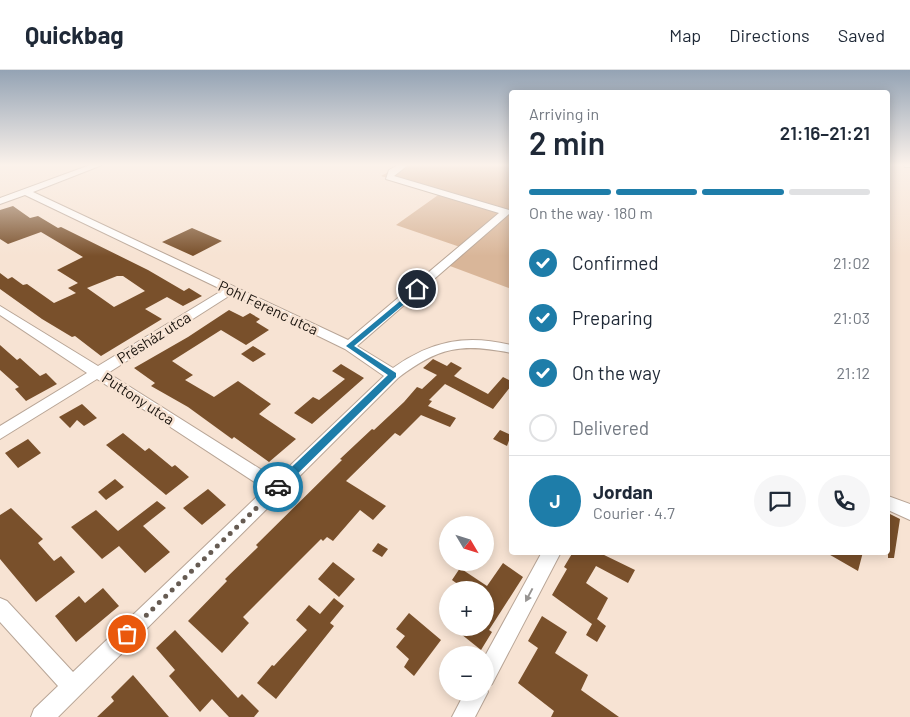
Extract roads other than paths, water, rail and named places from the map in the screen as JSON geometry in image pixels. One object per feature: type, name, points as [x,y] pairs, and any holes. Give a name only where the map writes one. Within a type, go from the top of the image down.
[{"type":"street","points":[[0,201],[17,195]]},
{"type":"street","name":"Pohl Ferenc utca","points":[[33,195],[349,346],[393,375]]},
{"type":"street","points":[[349,346],[506,212],[448,195]]},
{"type":"street","name":"Présház utca","points":[[0,433],[231,290]]},
{"type":"street","name":"Puttony utca","points":[[0,310],[277,488]]},
{"type":"street","points":[[42,717],[393,375],[420,356],[442,346],[472,344],[509,349]]},
{"type":"street","points":[[890,503],[910,512]]},
{"type":"street","points":[[494,660],[550,555]]},
{"type":"street","points":[[0,608],[73,687]]},
{"type":"street","points":[[464,717],[472,701]]}]
